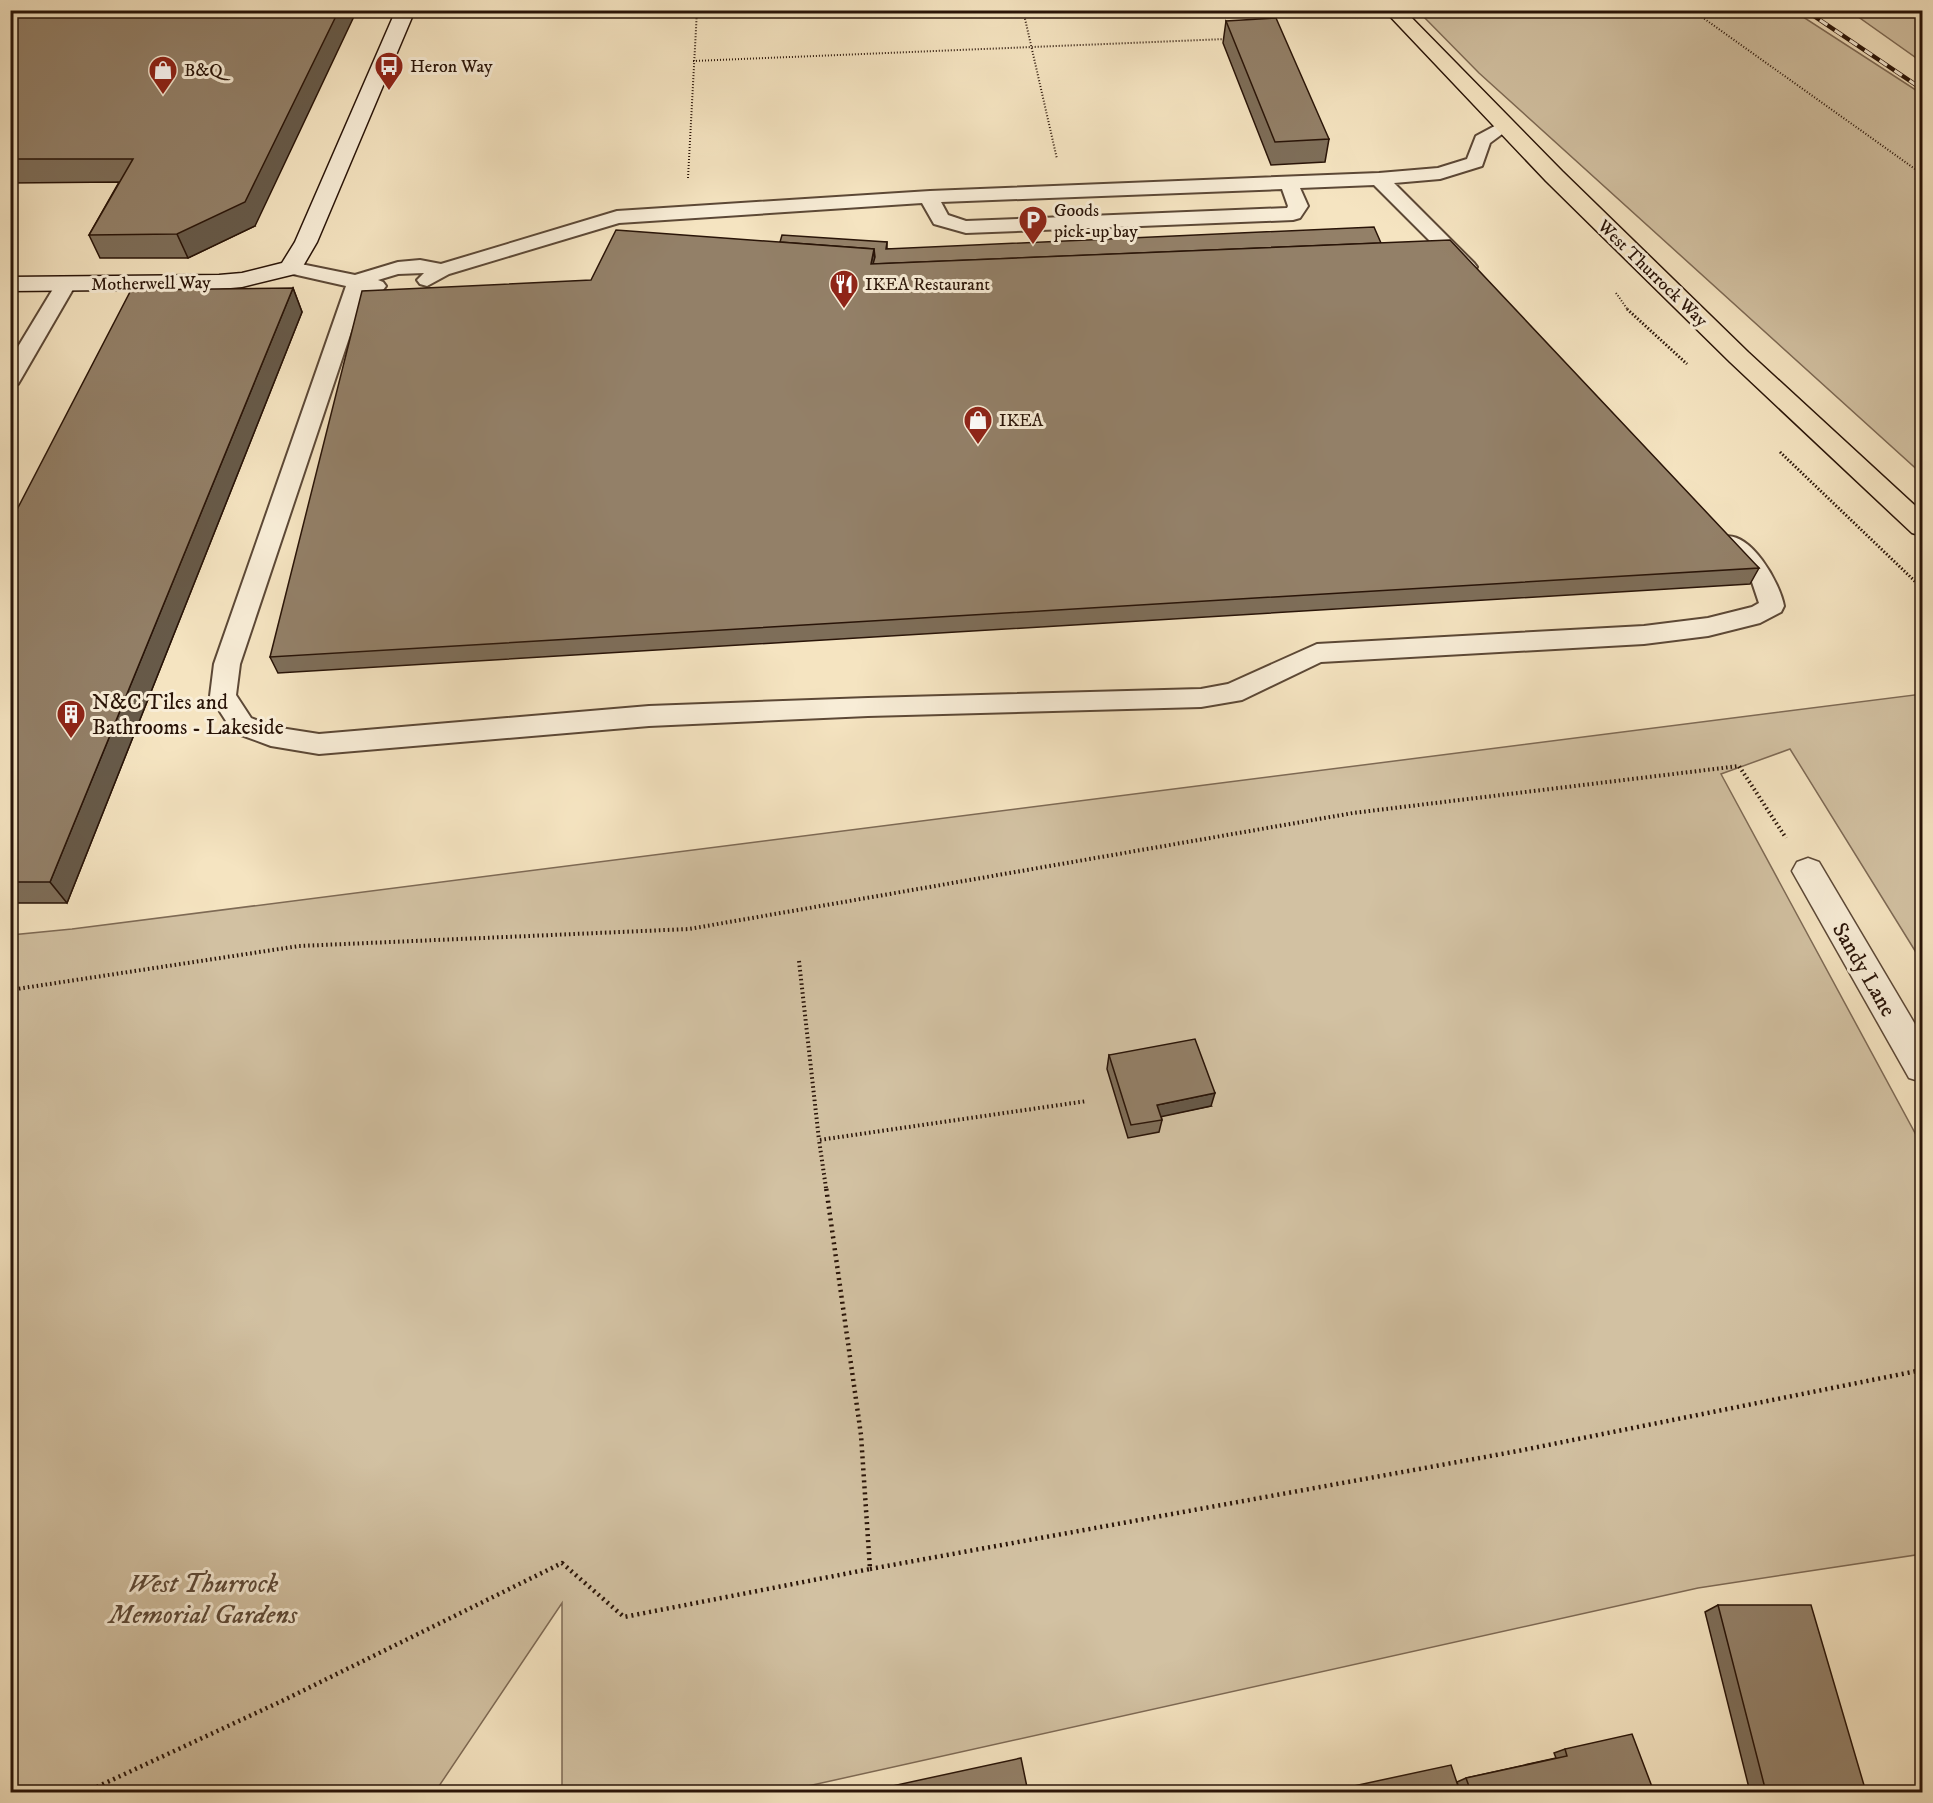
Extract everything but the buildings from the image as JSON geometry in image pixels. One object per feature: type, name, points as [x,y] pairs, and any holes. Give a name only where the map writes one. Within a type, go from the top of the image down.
[{"type":"main road","name":"West Thurrock Way","points":[[1392,10],[1504,126],[1739,357],[1923,528]]},
{"type":"street","points":[[291,268],[306,242],[406,10]]},
{"type":"street","name":"Motherwell Way","points":[[10,284],[219,282],[242,280],[291,268]]},
{"type":"street","name":"Sandy Lane","points":[[1808,871],[1923,1067]]},
{"type":"lane","points":[[291,268],[381,287],[405,286],[431,278],[442,270],[617,218],[930,197],[1379,179],[1440,173],[1475,162],[1482,140],[1504,126]]},
{"type":"lane","points":[[1379,179],[1485,284]]},
{"type":"lane","points":[[930,197],[934,214],[945,222],[966,227],[1293,214],[1298,206],[1289,183]]},
{"type":"lane","points":[[357,282],[227,664],[223,696],[242,725],[271,736],[319,744],[649,716],[880,706],[1201,698],[1233,693],[1317,653],[1644,635],[1708,627],[1760,614],[1772,606],[1770,590],[1760,574],[1720,531]]},
{"type":"lane","points":[[10,379],[66,284]]},
{"type":"path","points":[[686,212],[697,10]]},
{"type":"path","points":[[1023,10],[1065,192]]},
{"type":"path","points":[[1692,10],[1923,174]]},
{"type":"path","points":[[693,61],[1228,39]]},
{"type":"path","points":[[10,990],[299,946],[689,929],[1353,813],[1739,766],[1808,871]]},
{"type":"path","points":[[799,961],[819,1140],[861,1435],[870,1569]]},
{"type":"path","points":[[819,1140],[1087,1101]]},
{"type":"path","points":[[86,1792],[284,1700],[562,1563],[624,1617],[870,1569],[1506,1453],[1923,1370]]},
{"type":"green space","points":[[1418,11],[1794,11],[1922,94],[1922,474],[1479,73]]},
{"type":"green space","points":[[1850,11],[1922,11],[1922,62]]},
{"type":"green space","name":"West Thurrock Memorial Gardens","points":[[1922,694],[1922,962],[1790,749],[1721,774],[1922,1146],[1922,1554],[1698,1588],[781,1792],[562,1792],[562,1603],[435,1792],[11,1792],[11,935]]},
{"type":"railway","points":[[1805,10],[1922,89]]},
{"type":"place","name":"Heron Way","points":[[389,92]]},
{"type":"place","name":"B&Q","points":[[163,96]]},
{"type":"place","name":"Goods pick-up bay","points":[[1033,246]]},
{"type":"place","name":"IKEA Restaurant","points":[[844,310]]},
{"type":"place","name":"IKEA","points":[[978,446]]},
{"type":"place","name":"N&C Tiles and Bathrooms - Lakeside","points":[[71,740]]}]
